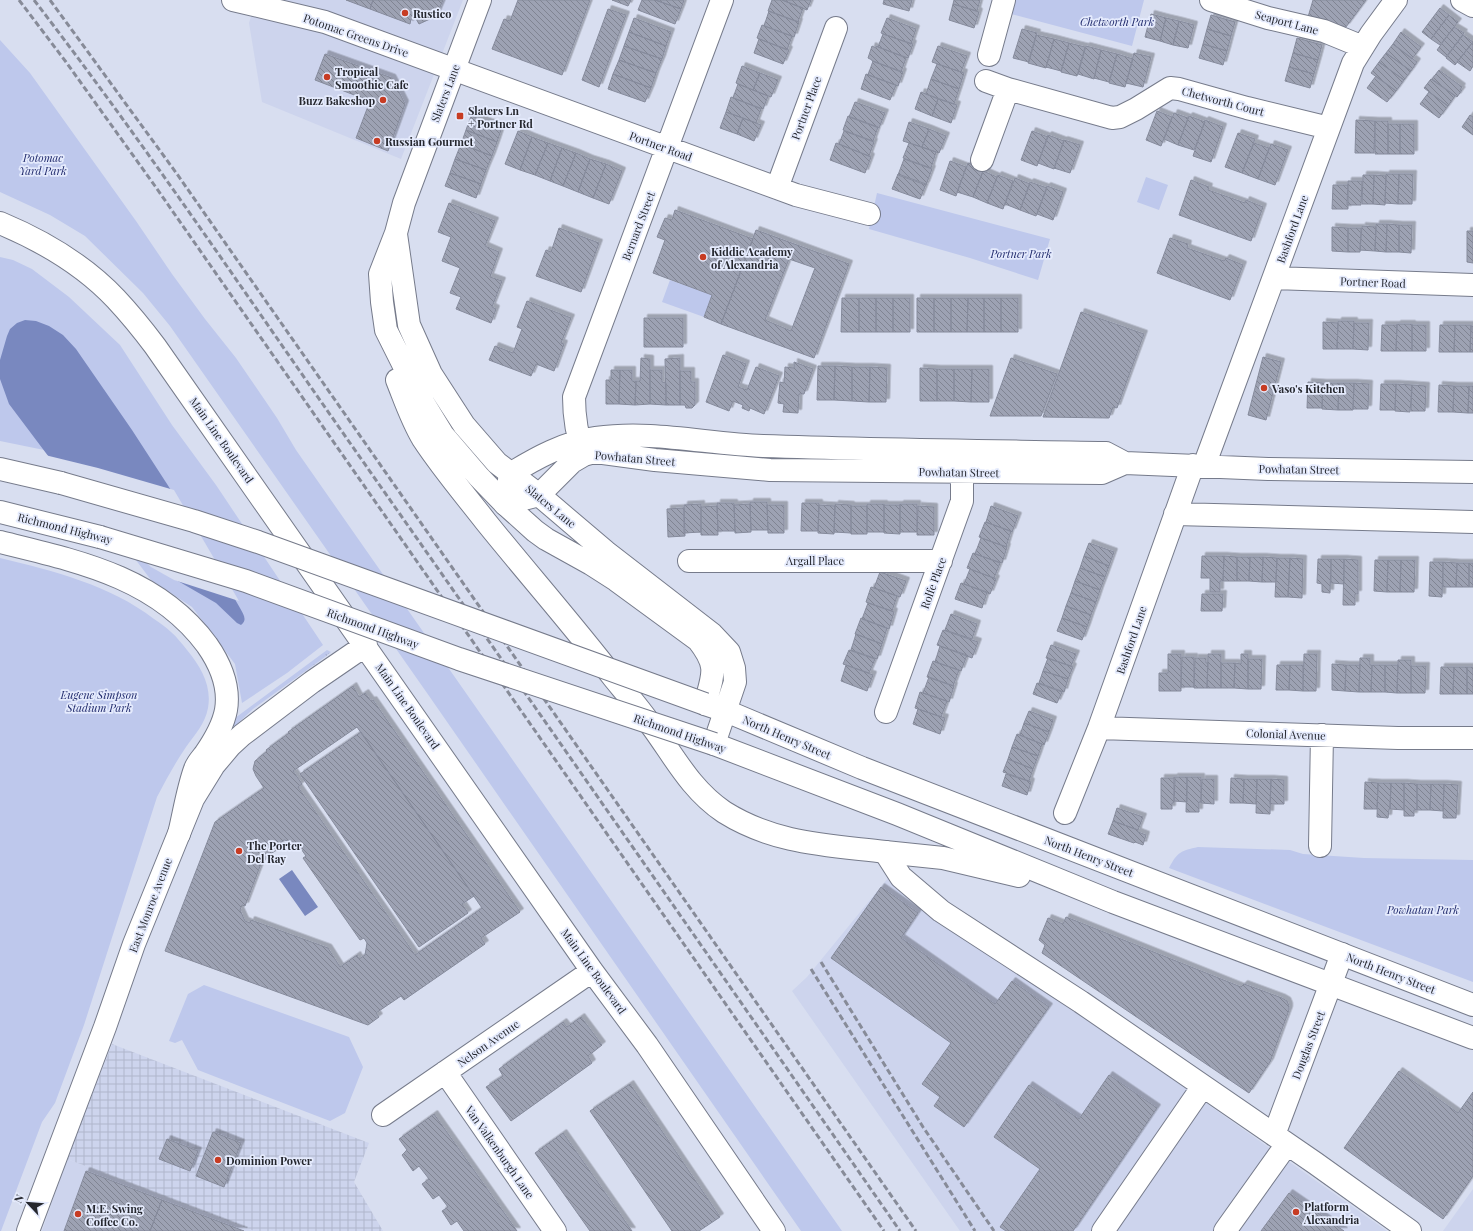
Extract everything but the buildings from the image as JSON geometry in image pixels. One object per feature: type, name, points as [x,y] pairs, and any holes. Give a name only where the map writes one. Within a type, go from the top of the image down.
[{"type":"main road","name":"Potomac Greens Drive","points":[[232,0],[325,22],[454,70]]},
{"type":"main road","name":"Slaters Lane","points":[[480,0],[404,203],[396,233],[380,274],[386,330],[414,388],[443,435],[458,454],[524,523],[546,539],[616,580],[698,640],[706,651],[713,666],[712,677],[705,704]]},
{"type":"main road","name":"Bernard Street","points":[[581,448],[574,417],[574,397],[722,0]]},
{"type":"main road","points":[[989,56],[1004,0]]},
{"type":"main road","name":"Seaport Lane","points":[[1211,0],[1268,18],[1324,31],[1363,48]]},
{"type":"main road","name":"Bashford Lane","points":[[1065,813],[1099,728],[1175,514],[1199,466],[1274,278],[1353,63],[1371,34],[1396,0]]},
{"type":"main road","points":[[1462,0],[1473,6]]},
{"type":"main road","name":"Portner Place","points":[[777,188],[836,28]]},
{"type":"main road","name":"Portner Road","points":[[454,70],[796,195],[869,214]]},
{"type":"main road","name":"Chetworth Court","points":[[986,81],[1008,89],[1112,118],[1120,117],[1136,109],[1170,88],[1179,89],[1247,108],[1329,128]]},
{"type":"main road","points":[[982,160],[1008,89]]},
{"type":"main road","name":"Main Line Boulevard","points":[[0,223],[27,235],[71,261],[96,280],[116,299],[156,346],[592,971],[647,1045],[774,1231]]},
{"type":"main road","name":"Slaters Lane","points":[[396,233],[409,325],[431,374],[464,425],[497,463],[539,495],[606,552],[721,643],[729,652],[734,668],[735,682],[714,744]]},
{"type":"main road","name":"Portner Road","points":[[1274,278],[1473,285]]},
{"type":"main road","points":[[386,330],[393,369],[406,403],[423,438],[444,469],[511,554],[600,660],[652,726],[680,768],[700,792],[722,810],[746,825],[770,834],[800,842],[943,858],[1100,896],[1473,1038]]},
{"type":"main road","name":"Powhatan Street","points":[[510,474],[542,456],[581,448],[612,437],[651,436],[761,446],[1106,453],[1125,463],[1268,469],[1473,472]]},
{"type":"main road","name":"Powhatan Street","points":[[581,448],[591,453],[770,470],[1102,473],[1125,463]]},
{"type":"main road","name":"Powhatan Street","points":[[539,495],[572,462],[581,448]]},
{"type":"main road","name":"Rolfe Place","points":[[886,712],[962,501],[962,450]]},
{"type":"main road","points":[[1,469],[61,483],[194,521],[258,542],[705,704]]},
{"type":"main road","points":[[510,474],[505,504],[539,495]]},
{"type":"main road","name":"Richmond Highway","points":[[0,512],[100,537],[246,581],[459,658],[714,744],[897,814],[1100,896]]},
{"type":"main road","points":[[1175,514],[1473,522]]},
{"type":"main road","points":[[0,542],[93,567],[118,576],[142,588],[181,616],[197,632],[211,651],[220,668],[226,686],[226,712],[216,738],[195,768],[178,834]]},
{"type":"main road","name":"Argall Place","points":[[689,561],[941,561]]},
{"type":"main road","name":"East Monroe Avenue","points":[[28,1231],[105,1027],[134,944],[193,799],[214,765],[230,746],[242,735],[366,645]]},
{"type":"main road","name":"North Henry Street","points":[[705,704],[726,711],[870,771],[1473,1005]]},
{"type":"main road","name":"Colonial Avenue","points":[[1099,728],[1473,738]]},
{"type":"main road","points":[[1320,846],[1322,735]]},
{"type":"main road","points":[[885,852],[901,877],[941,912],[1081,1002],[1280,1139],[1410,1231]]},
{"type":"main road","name":"Douglas Street","points":[[1225,1231],[1280,1139],[1342,954]]},
{"type":"main road","name":"Nelson Avenue","points":[[383,1115],[592,971]]},
{"type":"main road","name":"Van Valkenburgh Lane","points":[[445,1072],[555,1231]]},
{"type":"main road","points":[[1103,1231],[1203,1086]]},
{"type":"shaded area","points":[[256,0],[463,0],[401,159],[262,102],[249,23]]},
{"type":"shaded area","points":[[25,320],[36,321],[49,326],[63,335],[76,349],[132,430],[180,504],[242,612],[245,619],[241,625],[216,603],[152,566],[82,501],[9,404],[0,379],[0,360],[10,329],[17,323]]},
{"type":"shaded area","points":[[292,870],[318,907],[305,916],[279,879]]},
{"type":"shaded area","points":[[888,878],[1387,1231],[960,1231],[792,991],[807,977]]},
{"type":"shaded area","points":[[112,1044],[369,1143],[354,1182],[383,1231],[254,1231],[67,1159]]},
{"type":"shaded area","points":[[67,1159],[254,1231],[42,1231]]},
{"type":"shaded area","points":[[1473,1189],[1473,1231],[1443,1231]]},
{"type":"green space","name":"Chetworth Park","points":[[1014,0],[1144,0],[1132,46],[1011,14]]},
{"type":"green space","name":"Potomac Yard Park","points":[[0,40],[30,73],[172,274],[236,358],[277,418],[296,450],[842,1231],[801,1231],[170,326],[143,293],[85,236],[50,215],[0,192]]},
{"type":"green space","points":[[1146,177],[1168,185],[1159,210],[1137,202]]},
{"type":"green space","name":"Portner Park","points":[[877,193],[1050,239],[1038,280],[970,258],[869,229]]},
{"type":"green space","points":[[0,257],[13,260],[32,269],[69,297],[120,345],[172,425],[216,485],[323,645],[287,673],[242,703],[235,664],[192,607],[151,580],[54,452],[0,441]]},
{"type":"green space","points":[[670,280],[712,295],[704,317],[662,302]]},
{"type":"green space","name":"Eugene Simpson Stadium Park","points":[[0,558],[41,568],[81,581],[100,588],[137,607],[169,630],[192,656],[201,670],[207,684],[209,700],[207,714],[202,724],[178,759],[157,797],[84,1025],[55,1103],[42,1122],[1,1231],[0,1231]]},
{"type":"green space","points":[[327,650],[331,652],[253,709],[235,726],[232,726],[231,721]]},
{"type":"green space","name":"Powhatan Park","points":[[1198,847],[1290,850],[1303,854],[1364,858],[1473,860],[1473,982],[1169,868],[1180,853]]},
{"type":"green space","points":[[204,985],[349,1037],[363,1067],[345,1113],[330,1121],[198,1070],[182,1040],[175,1043],[169,1041],[188,994]]},
{"type":"pier","points":[[45,455],[98,468],[174,490],[239,601],[174,580],[151,567],[104,526],[80,502]]},
{"type":"railway","points":[[19,0],[66,62],[155,186],[884,1231]]},
{"type":"railway","points":[[34,0],[116,109],[195,220],[900,1231]]},
{"type":"railway","points":[[50,0],[177,174],[916,1231]]},
{"type":"railway","points":[[821,962],[923,1127],[994,1231]]},
{"type":"railway","points":[[811,969],[975,1231]]},
{"type":"place","name":"Rustico","points":[[405,13]]},
{"type":"place","name":"Tropical Smoothie Cafe","points":[[327,77]]},
{"type":"place","name":"Buzz Bakeshop","points":[[383,100]]},
{"type":"place","name":"Slaters Ln + Portner Rd","points":[[460,116]]},
{"type":"place","name":"Russian Gourmet","points":[[377,141]]},
{"type":"place","name":"Kiddie Academy of Alexandria","points":[[703,257]]},
{"type":"place","name":"Vaso's Kitchen","points":[[1264,388]]},
{"type":"place","name":"The Porter Del Ray","points":[[239,851]]},
{"type":"place","name":"Dominion Power","points":[[218,1160]]},
{"type":"place","name":"Platform Alexandria","points":[[1296,1212]]},
{"type":"place","name":"M.E. Swing Coffee Co.","points":[[78,1214]]}]
